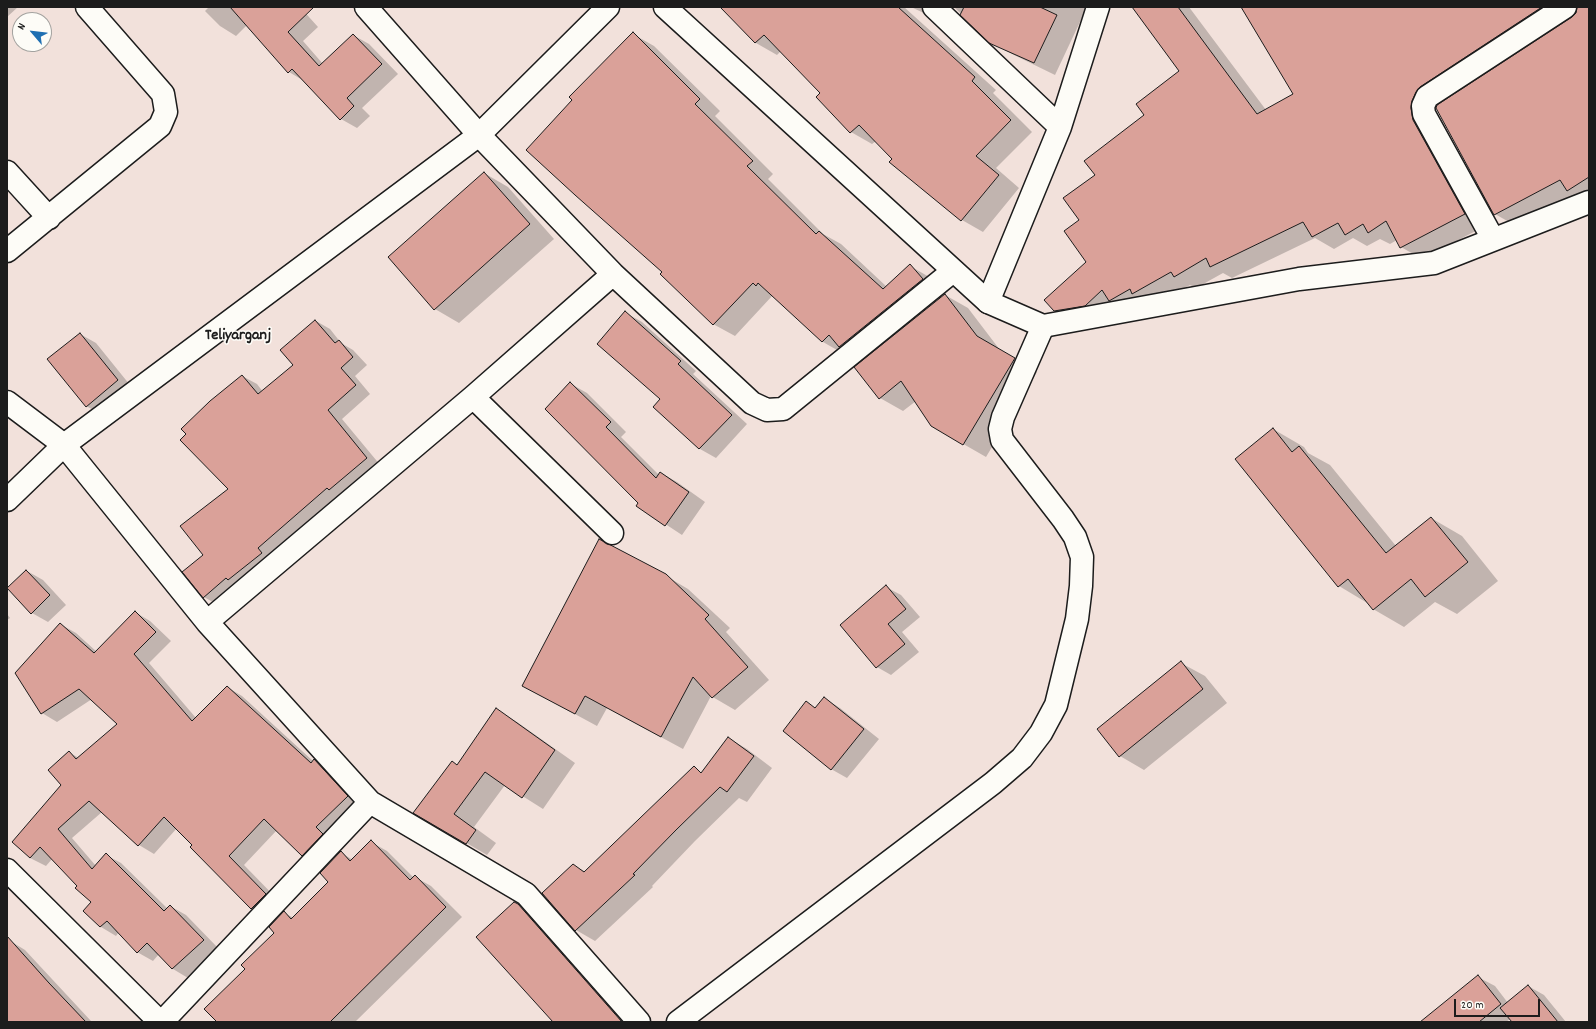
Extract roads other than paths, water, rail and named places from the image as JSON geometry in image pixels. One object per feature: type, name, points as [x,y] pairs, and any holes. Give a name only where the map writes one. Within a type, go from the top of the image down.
[{"type":"street","points":[[7,251],[160,126],[166,112],[163,94],[87,7]]},
{"type":"street","points":[[366,7],[479,135],[613,274],[752,403],[767,410],[783,409],[952,270]]},
{"type":"street","points":[[7,500],[64,445],[479,135],[608,7]]},
{"type":"street","points":[[665,7],[988,302],[1043,326],[1299,279],[1434,263],[1589,202]]},
{"type":"street","points":[[934,7],[1060,127]]},
{"type":"street","points":[[988,302],[1060,127],[1098,7]]},
{"type":"street","points":[[1492,239],[1424,114],[1423,106],[1427,97],[1565,7]]},
{"type":"street","points":[[7,172],[49,218]]},
{"type":"street","points":[[207,622],[473,397],[613,274]]},
{"type":"street","points":[[678,1022],[993,783],[1022,758],[1041,733],[1056,705],[1078,619],[1082,557],[1075,537],[1063,519],[1002,440],[1000,429],[1003,417],[1043,326]]},
{"type":"street","points":[[473,397],[612,533]]},
{"type":"street","points":[[7,402],[64,445],[207,622],[370,802],[526,894],[639,1022]]},
{"type":"street","points":[[7,870],[161,1022],[370,802]]},
{"type":"district","name":"Teliyarganj","points":[[238,337]]}]
